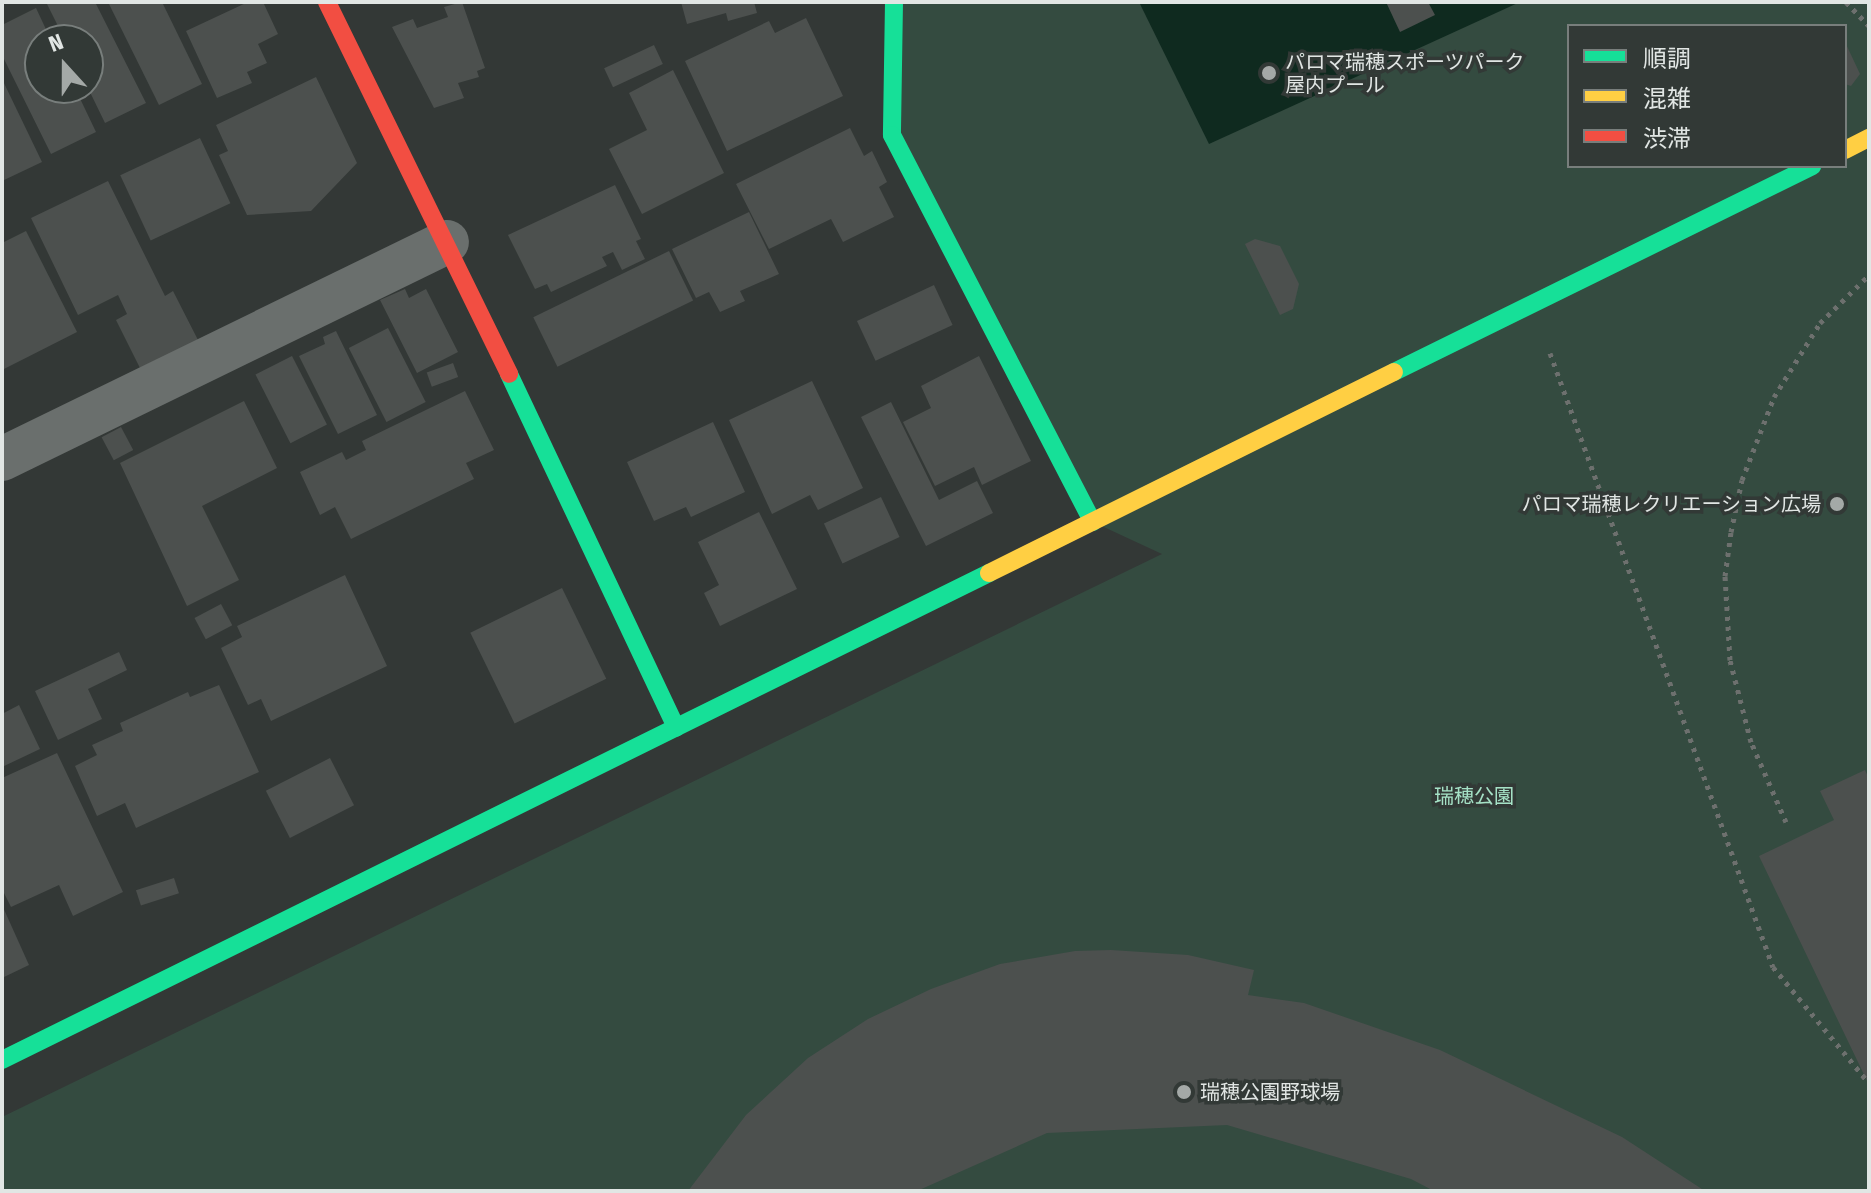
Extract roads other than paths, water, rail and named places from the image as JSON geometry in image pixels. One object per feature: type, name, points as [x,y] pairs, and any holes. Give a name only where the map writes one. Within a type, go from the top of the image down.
[{"type":"street","points":[[327,2],[447,242],[676,728]]},
{"type":"street","points":[[894,2],[892,135],[1093,522]]},
{"type":"street","points":[[1847,149],[1869,138]]},
{"type":"street","points":[[2,1060],[1808,168]]},
{"type":"street","points":[[2,459],[447,242]]},
{"type":"place","name":"パロマ瑞穂スポーツパーク 屋内プール","points":[[1269,73]]},
{"type":"place","name":"パロマ瑞穂レクリエーション広場","points":[[1837,504]]},
{"type":"place","name":"瑞穂公園野球場","points":[[1184,1092]]},
{"type":"park label","name":"瑞穂公園","points":[[1474,796]]}]
